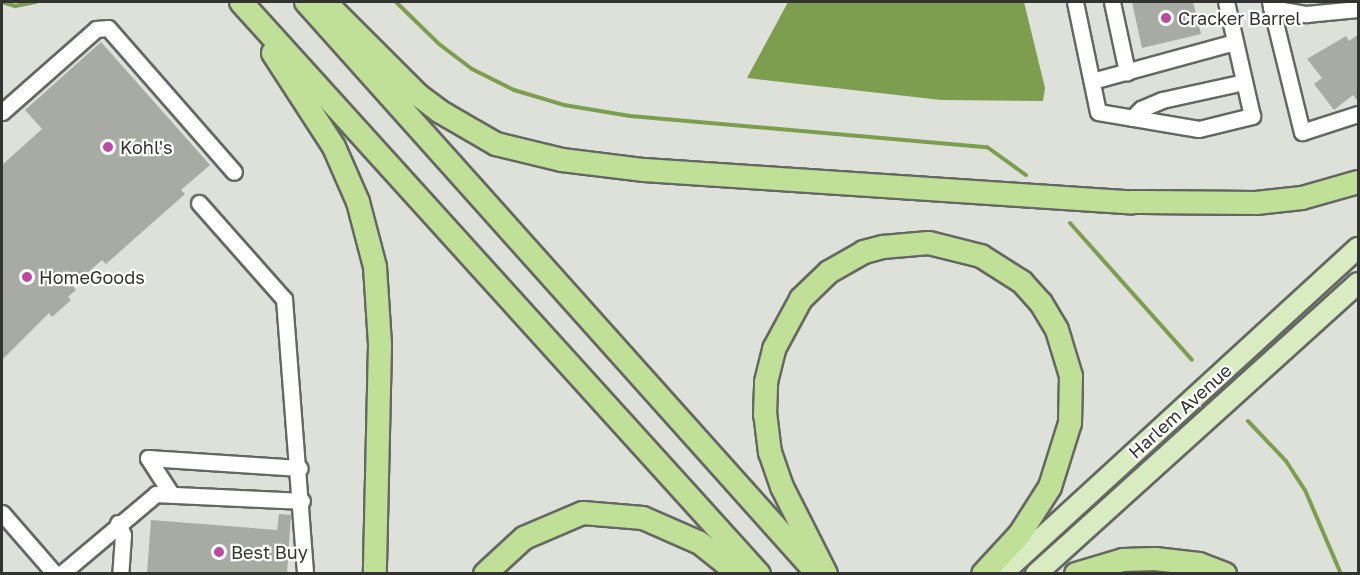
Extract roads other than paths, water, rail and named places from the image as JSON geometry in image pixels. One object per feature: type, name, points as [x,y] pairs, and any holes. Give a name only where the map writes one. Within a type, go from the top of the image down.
[{"type":"highway","points":[[240,2],[334,147],[368,236],[379,297],[380,335],[375,573]]},
{"type":"highway","points":[[240,2],[759,573]]},
{"type":"highway","points":[[306,2],[817,573]]},
{"type":"highway","points":[[325,2],[417,95],[439,111],[496,144],[562,160],[644,170],[1132,202],[1256,203],[1302,198],[1359,182]]},
{"type":"highway","points":[[826,573],[782,488],[770,453],[765,415],[766,382],[774,349],[801,299],[829,272],[873,250],[929,243],[981,256],[1022,282],[1041,303],[1058,330],[1071,376],[1070,423],[1050,487],[1020,534],[983,573]]},
{"type":"highway","points":[[485,573],[524,538],[583,513],[643,518],[700,543],[739,573]]},
{"type":"highway","points":[[1077,573],[1123,560],[1155,559],[1199,564],[1225,573]]},
{"type":"main road","name":"Harlem Avenue","points":[[1002,573],[1359,248]]},
{"type":"main road","name":"Harlem Avenue","points":[[1036,573],[1359,283]]},
{"type":"street","points":[[1075,2],[1098,112],[1199,129],[1252,116],[1226,2]]},
{"type":"street","points":[[1112,2],[1127,72]]},
{"type":"street","points":[[1359,9],[1306,14],[1271,5],[1302,132],[1359,114]]},
{"type":"street","points":[[2,112],[96,29],[108,28],[234,172]]},
{"type":"street","points":[[1092,81],[1235,42]]},
{"type":"street","points":[[1132,118],[1141,109],[1162,100],[1244,82]]},
{"type":"street","points":[[199,203],[284,299],[300,468],[305,573]]},
{"type":"street","points":[[170,492],[148,458],[300,468]]},
{"type":"street","points":[[61,573],[118,523],[156,494],[170,492],[302,501]]},
{"type":"street","points":[[2,513],[55,573]]},
{"type":"street","points":[[118,523],[123,536],[120,573]]},
{"type":"waterway","points":[[2,2],[15,6],[36,2]]},
{"type":"waterway","points":[[396,2],[439,44],[472,69],[514,90],[564,105],[630,116],[987,147],[1026,175]]},
{"type":"waterway","points":[[1070,223],[1192,360]]},
{"type":"waterway","points":[[1248,421],[1286,461],[1305,490],[1341,574]]},
{"type":"place","name":"Cracker Barrel","points":[[1166,18]]},
{"type":"place","name":"Kohl's","points":[[108,147]]},
{"type":"place","name":"HomeGoods","points":[[27,277]]},
{"type":"place","name":"Best Buy","points":[[219,552]]}]
